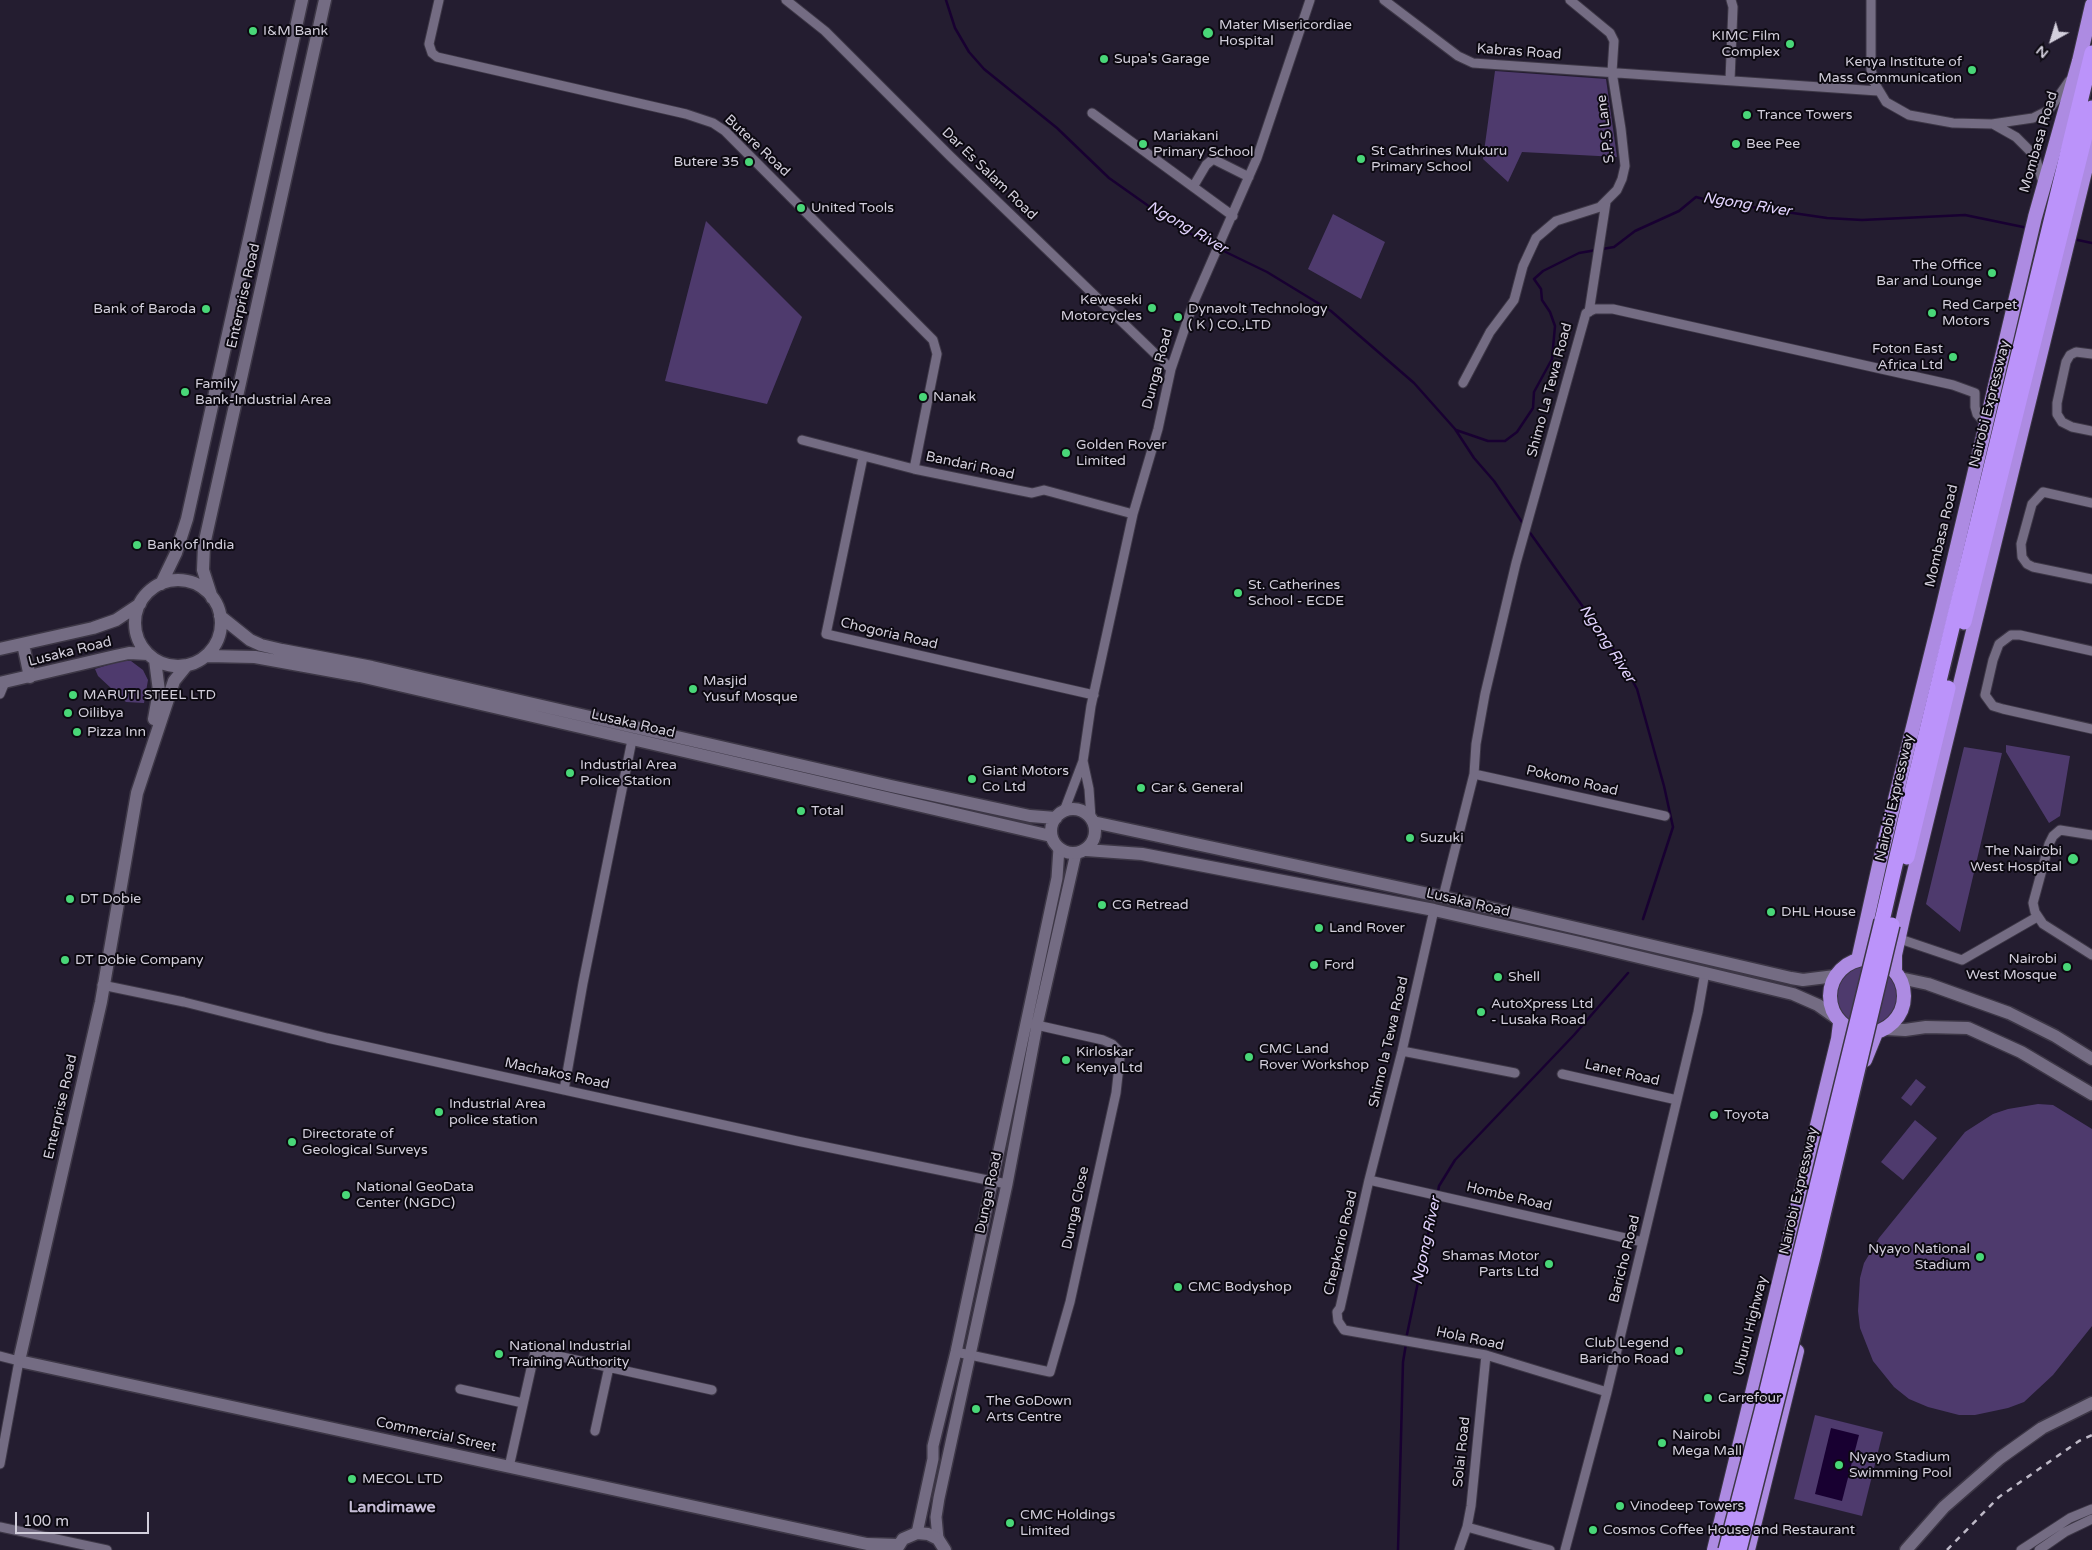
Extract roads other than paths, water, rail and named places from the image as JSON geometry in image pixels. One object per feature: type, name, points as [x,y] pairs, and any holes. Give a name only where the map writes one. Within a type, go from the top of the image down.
[{"type":"highway","name":"Mombasa Road","points":[[1858,960],[1882,852],[2035,217],[2086,57],[2092,4]]},
{"type":"highway","name":"Nairobi Expressway","points":[[1726,1550],[1894,874],[1910,796],[2086,57]]},
{"type":"highway","name":"Nairobi Expressway","points":[[1739,1550],[1813,1257],[1955,658],[2092,108]]},
{"type":"highway","points":[[1748,1550],[1809,1302],[1865,1061],[1881,1031],[1895,1021],[1903,1006],[1904,989],[1897,974],[1895,955],[2092,143]]},
{"type":"highway","points":[[1881,1031],[1856,1032],[1838,1020],[1831,1007],[1829,996],[1831,986],[1835,976],[1845,965],[1869,958],[1878,960],[1897,974]]},
{"type":"highway","name":"Uhuru Highway","points":[[1714,1550],[1838,1039],[1838,1020]]},
{"type":"main road","name":"Enterprise Road","points":[[161,584],[176,553],[187,519],[302,0]]},
{"type":"main road","name":"Enterprise Road","points":[[212,598],[203,570],[204,545],[325,0]]},
{"type":"main road","points":[[172,581],[184,581],[204,590],[212,598],[220,616],[218,638],[207,656],[187,666],[176,666],[152,657],[142,645],[136,630],[136,615],[140,604],[148,592],[161,584],[172,581]]},
{"type":"main road","name":"Lusaka Road","points":[[0,649],[111,622],[140,604]]},
{"type":"main road","name":"Lusaka Road","points":[[220,616],[250,640],[268,646],[372,667],[1030,816],[1060,815]]},
{"type":"main road","points":[[23,644],[30,677]]},
{"type":"main road","name":"Lusaka Road","points":[[2,686],[30,677],[129,653],[152,657]]},
{"type":"main road","name":"Lusaka Road","points":[[207,656],[254,657],[351,675],[1051,836]]},
{"type":"main road","name":"Enterprise Road","points":[[149,756],[150,738],[159,691],[152,657]]},
{"type":"main road","name":"Enterprise Road","points":[[19,1361],[101,1002],[102,985],[138,794],[174,681],[187,666]]},
{"type":"main road","points":[[1078,810],[1092,820],[1096,831],[1095,838],[1081,852],[1065,852],[1058,848],[1051,836],[1051,828],[1060,815],[1078,810]]},
{"type":"main road","name":"Lusaka Road","points":[[1092,820],[1443,897],[1784,977],[1803,980],[1835,976]]},
{"type":"main road","name":"Lusaka Road","points":[[1081,852],[1142,854],[1434,910],[1705,972],[1792,994],[1818,1005],[1838,1020]]},
{"type":"main road","points":[[1897,974],[2009,1013],[2055,1036],[2092,1059]]},
{"type":"main road","points":[[1881,1031],[1926,1027],[1968,1028],[2021,1052],[2092,1094]]},
{"type":"main road","name":"Commercial Street","points":[[19,1361],[509,1466],[871,1547],[897,1548]]},
{"type":"main road","points":[[1906,1550],[1944,1507],[2000,1458],[2042,1428],[2092,1403]]},
{"type":"main road","points":[[897,1548],[903,1539],[917,1533],[928,1534],[941,1545]]},
{"type":"street","name":"Butere Road","points":[[439,0],[429,44],[432,54],[437,57],[686,114],[713,123],[725,131],[933,340],[937,354],[914,469]]},
{"type":"street","name":"Dar Es Salam Road","points":[[786,0],[825,31],[950,156],[1171,369]]},
{"type":"street","name":"Dunga Road","points":[[1060,815],[1083,761],[1094,695],[1133,514],[1158,429],[1171,369],[1194,304],[1249,177],[1272,116],[1310,0]]},
{"type":"street","name":"Kabras Road","points":[[1384,0],[1465,60],[1473,63],[1878,91]]},
{"type":"street","name":"S.P.S Lane","points":[[1570,0],[1612,37],[1614,50],[1612,72],[1625,166],[1617,190],[1606,202]]},
{"type":"street","points":[[1730,80],[1733,7],[1731,0]]},
{"type":"street","points":[[1871,0],[1871,69],[1878,91],[1886,102],[1909,115],[1953,123],[1992,124],[2033,118],[2049,110],[2086,57]]},
{"type":"street","points":[[1092,113],[1232,216]]},
{"type":"street","points":[[1992,124],[2016,137],[2035,156],[2044,187]]},
{"type":"street","points":[[1193,187],[1206,165],[1213,158],[1249,177]]},
{"type":"street","points":[[1589,312],[1606,202]]},
{"type":"street","points":[[1463,383],[1490,332],[1514,300],[1523,266],[1536,238],[1556,221],[1566,216],[1590,211],[1606,202]]},
{"type":"street","name":"Shimo La Tewa Road","points":[[1443,897],[1474,774],[1476,744],[1485,694],[1516,563],[1582,324],[1589,312],[1604,308],[1613,309],[1953,385],[1975,393],[1977,414],[1986,424]]},
{"type":"street","points":[[2092,354],[2076,352],[2066,362],[2057,414],[2062,422],[2072,427],[2092,431]]},
{"type":"street","name":"Bandari Road","points":[[802,440],[914,469],[1032,493],[1044,490],[1133,514]]},
{"type":"street","name":"Chogoria Road","points":[[862,457],[826,634],[1094,695]]},
{"type":"street","points":[[2092,503],[2043,492],[2032,504],[2021,544],[2022,557],[2027,564],[2092,579]]},
{"type":"street","points":[[2092,651],[2020,634],[2011,635],[1999,644],[1993,660],[1985,695],[1993,706],[2092,729]]},
{"type":"street","points":[[564,1090],[583,984],[632,740]]},
{"type":"street","name":"Dunga Road","points":[[1083,761],[1092,820]]},
{"type":"street","name":"Pokomo Road","points":[[1474,774],[1665,816]]},
{"type":"street","points":[[2092,834],[2060,830],[2053,836],[2049,844],[2033,903],[2037,917],[2050,929],[2092,955]]},
{"type":"street","name":"Dunga Road","points":[[941,1545],[936,1517],[939,1498],[1007,1184],[1057,878],[1058,848]]},
{"type":"street","name":"Dunga Road","points":[[917,1533],[933,1459],[932,1446],[956,1352],[993,1181],[1032,1024],[1081,852]]},
{"type":"street","name":"Shimo la Tewa Road","points":[[1370,1180],[1434,910]]},
{"type":"street","points":[[1900,939],[1956,960],[1962,960],[2037,917]]},
{"type":"street","name":"Baricho Road","points":[[1565,1550],[1607,1392],[1698,1012],[1705,972]]},
{"type":"street","name":"Machakos Road","points":[[102,985],[184,1002],[327,1038],[797,1141],[1007,1184]]},
{"type":"street","name":"Dunga Close","points":[[956,1352],[1050,1372],[1072,1293],[1116,1092],[1120,1057],[1118,1050],[1112,1044],[1032,1024]]},
{"type":"street","points":[[1402,1051],[1515,1073]]},
{"type":"street","name":"Lanet Road","points":[[1562,1074],[1677,1100]]},
{"type":"street","name":"Hombe Road","points":[[1370,1180],[1643,1242]]},
{"type":"street","name":"Chepkorio Road","points":[[1337,1312],[1340,1308],[1370,1180]]},
{"type":"street","name":"Hola Road","points":[[1337,1312],[1338,1321],[1344,1330],[1486,1355],[1607,1392]]},
{"type":"street","points":[[509,1466],[535,1351],[712,1390]]},
{"type":"street","name":"Solai Road","points":[[1459,1550],[1468,1527],[1486,1355]]},
{"type":"street","name":"Commercial Street","points":[[0,1356],[19,1361]]},
{"type":"street","name":"Enterprise Road","points":[[0,1464],[19,1361]]},
{"type":"street","points":[[595,1432],[609,1367]]},
{"type":"street","points":[[460,1389],[523,1403]]},
{"type":"street","points":[[2021,1550],[2036,1548],[2065,1532],[2087,1518],[2092,1509]]},
{"type":"street","points":[[0,1527],[107,1550]]},
{"type":"street","points":[[1468,1527],[1550,1550]]},
{"type":"waterway","name":"Ngong River","points":[[946,0],[955,28],[969,52],[984,69],[1057,128],[1109,178],[1174,224],[1203,241],[1267,272],[1331,311],[1414,383],[1455,429],[1524,525]]},
{"type":"waterway","name":"Ngong River","points":[[1456,430],[1488,441],[1505,441],[1517,432],[1533,408],[1534,392],[1552,359],[1555,326],[1550,312],[1542,300],[1541,289],[1534,279],[1543,271],[1579,253],[1614,247],[1635,231],[1679,211],[1696,197],[1711,201],[1827,218],[1862,220],[1965,215],[2028,228]]},
{"type":"waterway","name":"Ngong River","points":[[2073,239],[2092,243]]},
{"type":"waterway","name":"Ngong River","points":[[1528,530],[1621,660],[1637,689],[1664,786],[1673,827],[1643,919]]},
{"type":"waterway","name":"Ngong River","points":[[1438,1192],[1439,1186],[1455,1160],[1574,1035],[1628,973]]},
{"type":"waterway","name":"Ngong River","points":[[1406,1339],[1436,1197]]},
{"type":"waterway","name":"Ngong River","points":[[1398,1550],[1403,1362],[1406,1344]]},
{"type":"railway","points":[[1947,1550],[1999,1497],[2079,1441],[2092,1435]]},
{"type":"place","name":"I&M Bank","points":[[253,31]]},
{"type":"place","name":"Mater Misericordiae Hospital","points":[[1208,33]]},
{"type":"place","name":"KIMC Film Complex","points":[[1790,44]]},
{"type":"place","name":"Supa's Garage","points":[[1104,59]]},
{"type":"place","name":"Kenya Institute of Mass Communication","points":[[1972,70]]},
{"type":"place","name":"Trance Towers","points":[[1747,115]]},
{"type":"place","name":"Mariakani Primary School","points":[[1143,144]]},
{"type":"place","name":"Bee Pee","points":[[1736,144]]},
{"type":"place","name":"St Cathrines Mukuru Primary School","points":[[1361,159]]},
{"type":"place","name":"Butere 35","points":[[749,162]]},
{"type":"place","name":"United Tools","points":[[801,208]]},
{"type":"place","name":"The Office Bar and Lounge","points":[[1992,273]]},
{"type":"place","name":"Keweseki Motorcycles","points":[[1152,308]]},
{"type":"place","name":"Bank of Baroda","points":[[206,309]]},
{"type":"place","name":"Red Carpet Motors","points":[[1932,313]]},
{"type":"place","name":"Dynavolt Technology ( K ) CO.,LTD","points":[[1178,317]]},
{"type":"place","name":"Foton East Africa Ltd","points":[[1953,357]]},
{"type":"place","name":"Family Bank-Industrial Area","points":[[185,392]]},
{"type":"place","name":"Nanak","points":[[923,397]]},
{"type":"place","name":"Golden Rover Limited","points":[[1066,453]]},
{"type":"place","name":"Bank of India","points":[[137,545]]},
{"type":"place","name":"St. Catherines School - ECDE","points":[[1238,593]]},
{"type":"place","name":"Masjid Yusuf Mosque","points":[[693,689]]},
{"type":"place","name":"MARUTI STEEL LTD","points":[[73,695]]},
{"type":"place","name":"Oilibya","points":[[68,713]]},
{"type":"place","name":"Pizza Inn","points":[[77,732]]},
{"type":"place","name":"Industrial Area Police Station","points":[[570,773]]},
{"type":"place","name":"Giant Motors Co Ltd","points":[[972,779]]},
{"type":"place","name":"Car & General","points":[[1141,788]]},
{"type":"place","name":"Total","points":[[801,811]]},
{"type":"place","name":"Suzuki","points":[[1410,838]]},
{"type":"place","name":"The Nairobi West Hospital","points":[[2073,859]]},
{"type":"place","name":"DT Dobie","points":[[70,899]]},
{"type":"place","name":"CG Retread","points":[[1102,905]]},
{"type":"place","name":"DHL House","points":[[1771,912]]},
{"type":"place","name":"Land Rover","points":[[1319,928]]},
{"type":"place","name":"DT Dobie Company","points":[[65,960]]},
{"type":"place","name":"Ford","points":[[1314,965]]},
{"type":"place","name":"Nairobi West Mosque","points":[[2067,967]]},
{"type":"place","name":"Shell","points":[[1498,977]]},
{"type":"place","name":"AutoXpress Ltd - Lusaka Road","points":[[1481,1012]]},
{"type":"place","name":"CMC Land Rover Workshop","points":[[1249,1057]]},
{"type":"place","name":"Kirloskar Kenya Ltd","points":[[1066,1060]]},
{"type":"place","name":"Industrial Area police station","points":[[439,1112]]},
{"type":"place","name":"Toyota","points":[[1714,1115]]},
{"type":"place","name":"Directorate of Geological Surveys","points":[[292,1142]]},
{"type":"place","name":"National GeoData Center (NGDC)","points":[[346,1195]]},
{"type":"place","name":"Nyayo National Stadium","points":[[1980,1257]]},
{"type":"place","name":"Shamas Motor Parts Ltd","points":[[1549,1264]]},
{"type":"place","name":"CMC Bodyshop","points":[[1178,1287]]},
{"type":"place","name":"Club Legend Baricho Road","points":[[1679,1351]]},
{"type":"place","name":"National Industrial Training Authority","points":[[499,1354]]},
{"type":"place","name":"Carrefour","points":[[1708,1398]]},
{"type":"place","name":"The GoDown Arts Centre","points":[[976,1409]]},
{"type":"place","name":"Nairobi Mega Mall","points":[[1662,1443]]},
{"type":"place","name":"Nyayo Stadium Swimming Pool","points":[[1839,1465]]},
{"type":"place","name":"MECOL LTD","points":[[352,1479]]},
{"type":"place","name":"Vinodeep Towers","points":[[1620,1506]]},
{"type":"place","name":"CMC Holdings Limited","points":[[1010,1523]]},
{"type":"place","name":"Cosmos Coffee House and Restaurant","points":[[1593,1530]]},
{"type":"district","name":"Landimawe","points":[[392,1508]]}]
